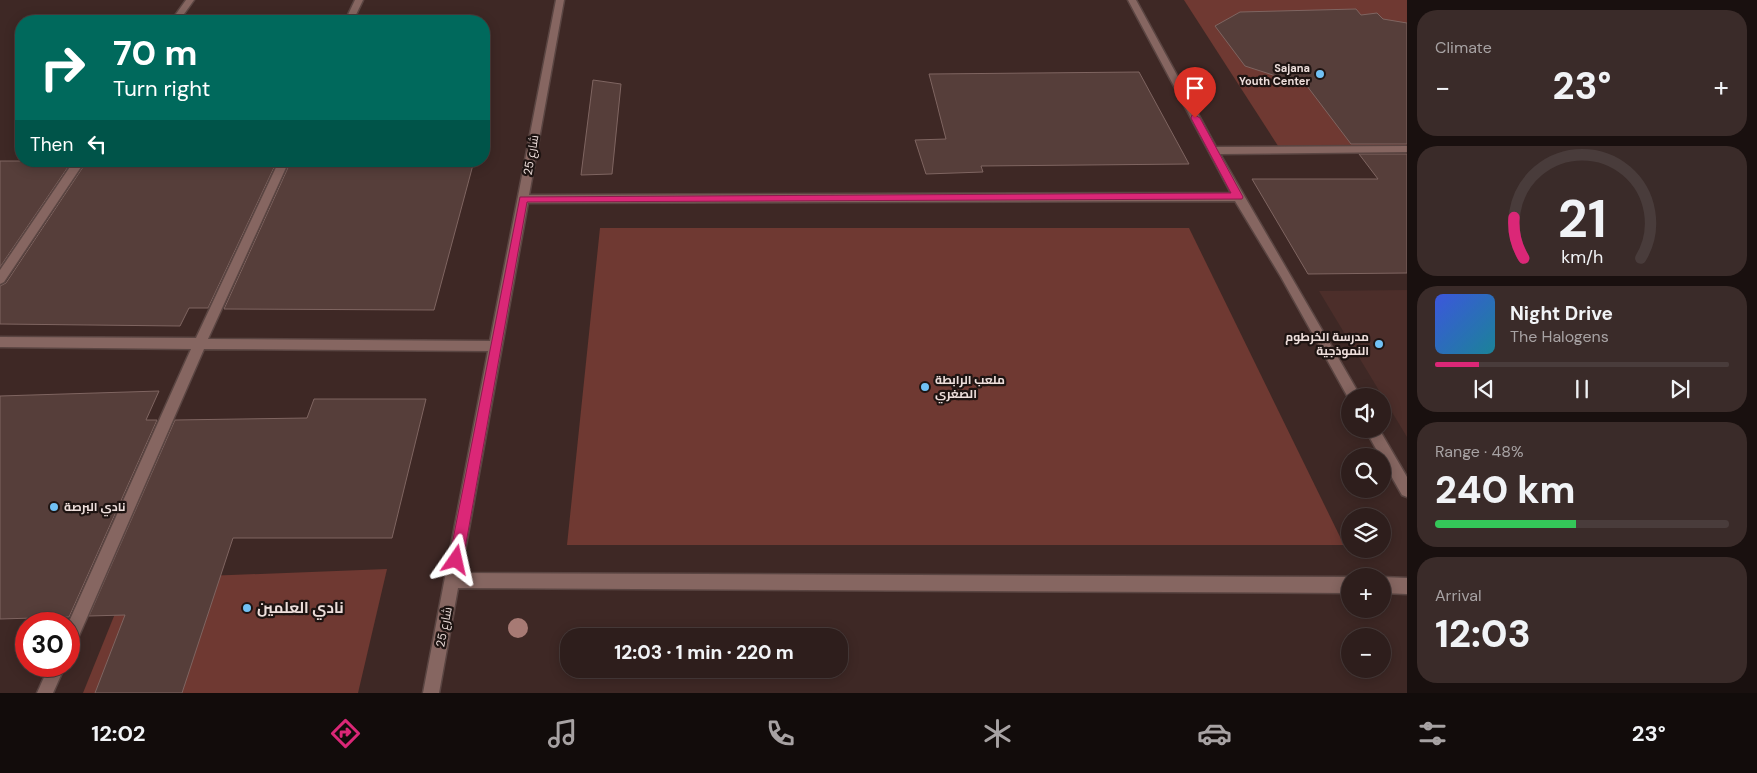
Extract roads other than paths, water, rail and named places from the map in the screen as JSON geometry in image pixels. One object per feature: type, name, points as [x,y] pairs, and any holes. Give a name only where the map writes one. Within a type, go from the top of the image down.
[{"type":"street","points":[[179,15],[190,0]]},
{"type":"street","points":[[352,15],[358,0]]},
{"type":"street","name":"شارع 25","points":[[431,693],[560,0]]},
{"type":"street","points":[[1132,0],[1238,197],[1286,274],[1349,388]]},
{"type":"street","points":[[1213,151],[1407,149]]},
{"type":"street","points":[[0,279],[76,167]]},
{"type":"street","points":[[80,614],[200,343],[281,167]]},
{"type":"street","points":[[523,199],[1238,197]]},
{"type":"street","points":[[0,342],[496,346]]},
{"type":"street","points":[[1377,438],[1407,490]]},
{"type":"street","points":[[452,580],[1341,585]]},
{"type":"street","points":[[1391,585],[1407,586]]},
{"type":"street","points":[[45,693],[52,677]]},
{"type":"place","name":"Sajana Youth Center","points":[[1320,74]]},
{"type":"place","name":"مدرسة الخرطوم النموذجية","points":[[1379,344]]},
{"type":"place","name":"ملعب الرابطة الصغري","points":[[925,387]]},
{"type":"place","name":"نادي البرصة","points":[[54,507]]},
{"type":"place","name":"نادي العلمين","points":[[247,608]]}]
